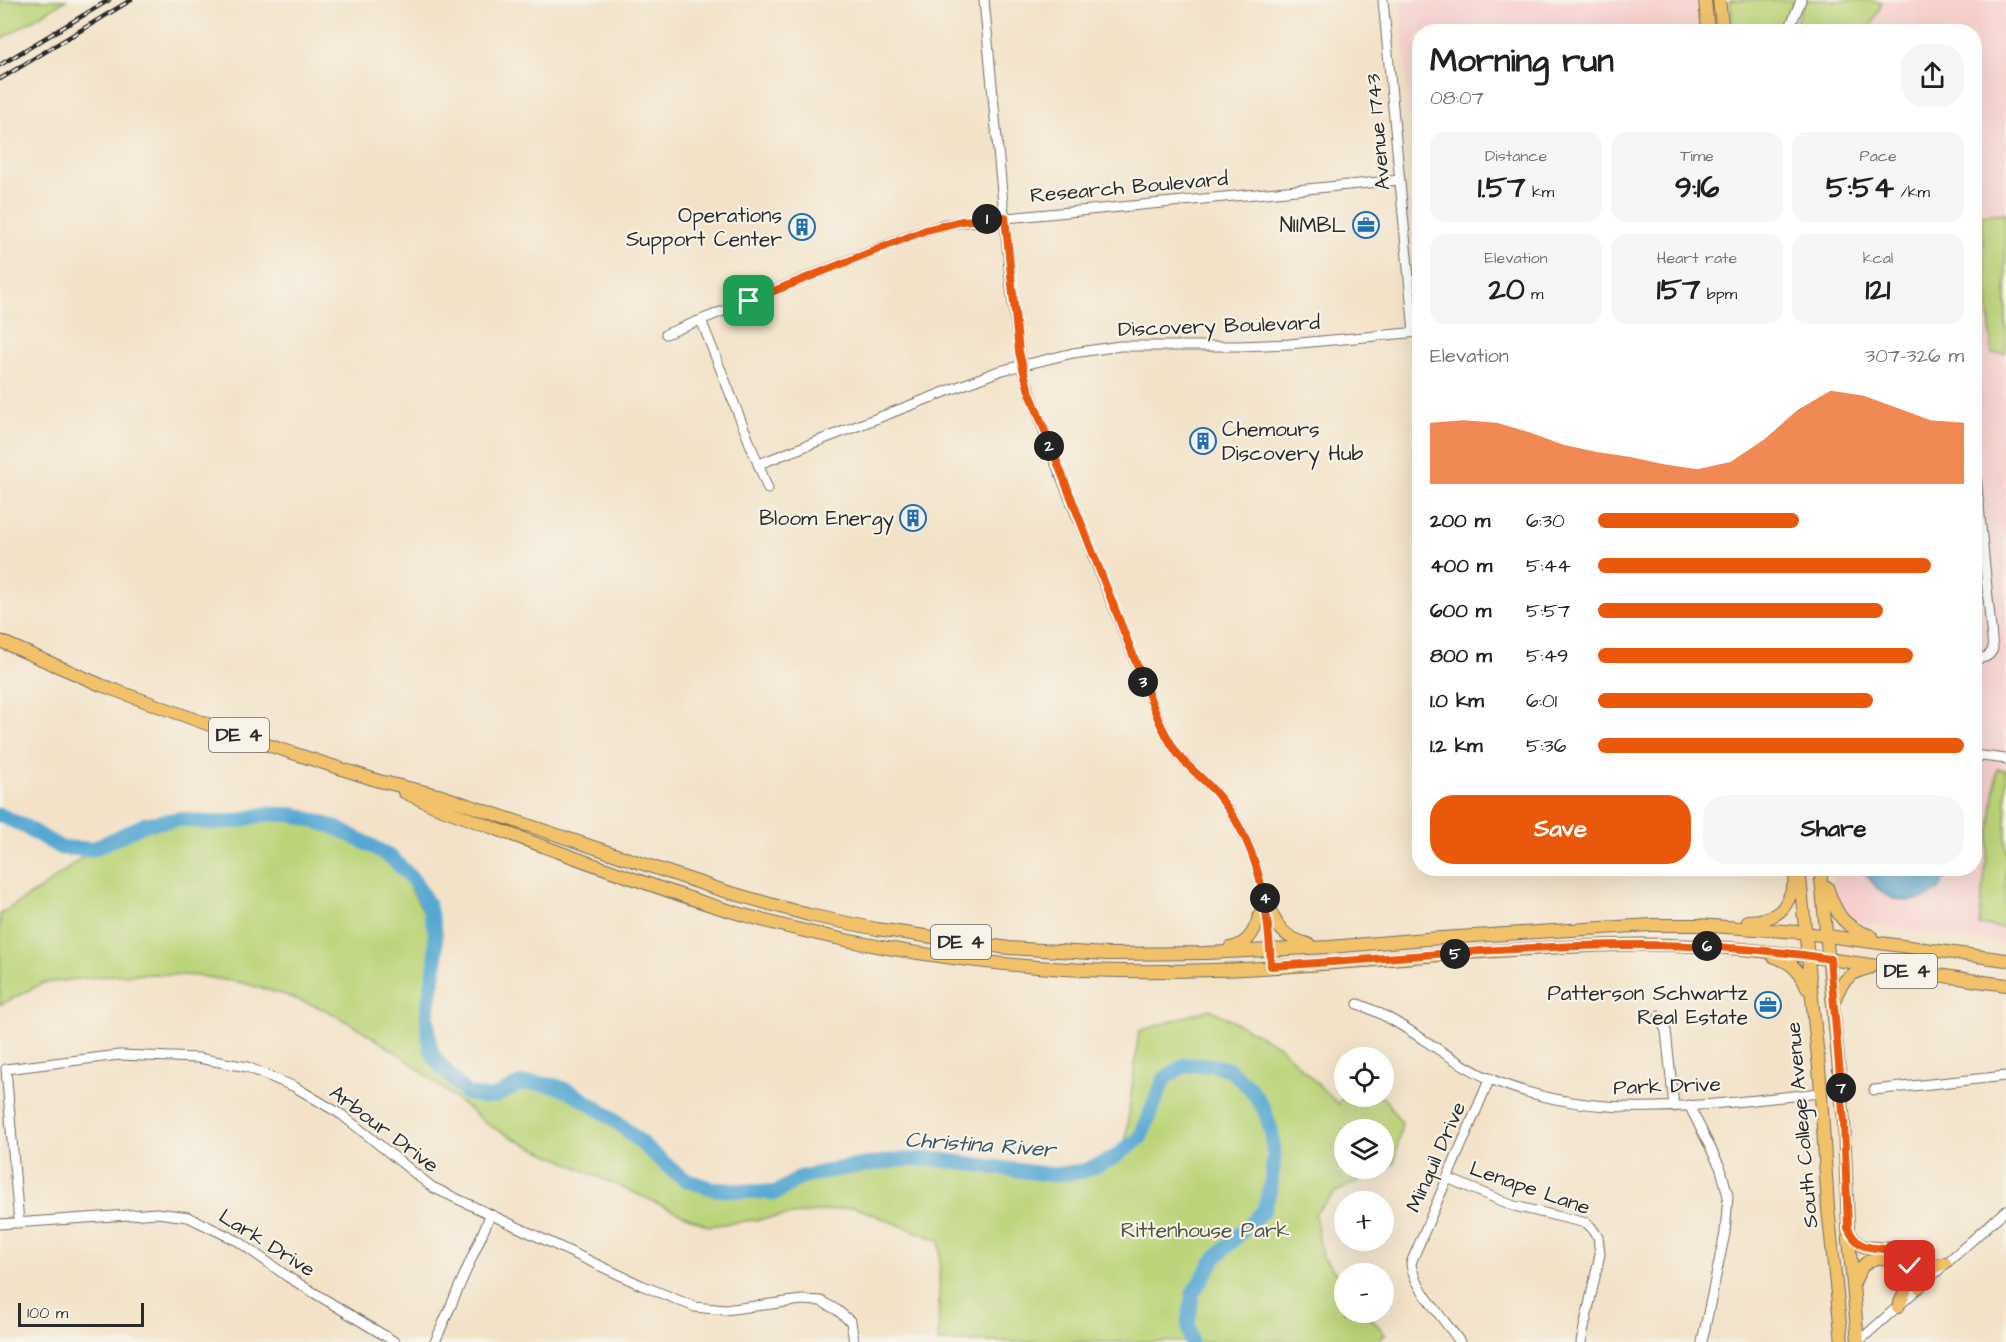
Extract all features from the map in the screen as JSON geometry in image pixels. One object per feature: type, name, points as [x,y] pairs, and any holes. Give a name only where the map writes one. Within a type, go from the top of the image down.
[{"type":"main road","points":[[1705,0],[1707,24]]},
{"type":"main road","points":[[1719,0],[1722,24]]},
{"type":"main road","name":"DE 4","points":[[0,640],[101,685],[240,736],[379,781],[438,795],[721,890],[809,915],[888,931],[1009,948],[1107,954],[1205,953],[1330,947],[1449,937],[1651,925],[1698,925],[1805,933],[2006,960]]},
{"type":"main road","name":"DE 4","points":[[379,781],[434,806],[716,907],[847,940],[949,957],[1051,968],[1142,970],[1271,966],[1617,945],[1695,945],[1807,956],[2006,985]]},
{"type":"main road","points":[[1698,925],[1763,920],[1772,917],[1780,912],[1791,898],[1797,876]]},
{"type":"main road","name":"South College Avenue","points":[[1800,876],[1821,1093],[1828,1208],[1842,1342]]},
{"type":"main road","name":"South College Avenue","points":[[1821,876],[1844,1123],[1848,1228],[1858,1342]]},
{"type":"main road","points":[[1823,876],[1835,910],[1842,920],[1860,932],[1901,946]]},
{"type":"main road","points":[[1265,899],[1283,934],[1306,944],[1330,947]]},
{"type":"main road","points":[[1205,953],[1239,947],[1249,940],[1265,899]]},
{"type":"main road","points":[[1755,950],[1789,962],[1796,968],[1802,976],[1812,1006]]},
{"type":"main road","points":[[1833,1002],[1839,988],[1850,974],[1876,967]]},
{"type":"main road","points":[[1848,1228],[1856,1243],[1863,1247],[1892,1250],[1903,1256],[1919,1287]]},
{"type":"main road","points":[[1852,1286],[1861,1269],[1872,1260],[1878,1258],[1893,1261],[1905,1276],[1907,1287],[1898,1307]]},
{"type":"main road","points":[[1910,1266],[1922,1271],[1945,1263]]},
{"type":"street","points":[[984,0],[1021,365],[1050,448],[1159,721],[1180,756],[1215,792],[1242,828],[1256,863],[1265,899],[1271,966]]},
{"type":"street","name":"Avenue 1743","points":[[1383,0],[1412,287]]},
{"type":"street","points":[[1791,24],[1801,0]]},
{"type":"street","name":"Research Boulevard","points":[[666,334],[926,230],[962,221],[1400,180]]},
{"type":"street","points":[[701,320],[768,489]]},
{"type":"street","name":"Discovery Boulevard","points":[[759,464],[999,371],[1080,352],[1120,346],[1264,345],[1412,332]]},
{"type":"street","points":[[1982,556],[1993,649],[1990,655],[1982,658]]},
{"type":"street","points":[[1982,756],[2006,759]]},
{"type":"street","name":"Park Drive","points":[[1358,1004],[1383,1014],[1466,1066],[1490,1078],[1537,1094],[1585,1104],[1627,1108],[1689,1106],[1821,1093]]},
{"type":"street","points":[[1659,1015],[1666,1031],[1674,1106]]},
{"type":"street","name":"Arbour Drive","points":[[19,1223],[6,1069],[119,1055],[198,1058],[247,1067],[295,1087],[342,1114],[432,1187],[641,1285],[695,1307],[725,1310],[802,1300],[821,1301],[837,1310],[851,1322],[854,1342]]},
{"type":"street","points":[[1874,1090],[2006,1076]]},
{"type":"street","name":"Minquil Drive","points":[[1460,1342],[1417,1284],[1411,1269],[1415,1250],[1490,1078]]},
{"type":"street","points":[[1689,1106],[1721,1169],[1728,1196],[1725,1233],[1702,1342]]},
{"type":"street","name":"Lenape Lane","points":[[1447,1178],[1514,1206],[1578,1221],[1591,1227],[1600,1242],[1600,1254],[1581,1342]]},
{"type":"street","name":"Lark Drive","points":[[0,1224],[157,1213],[188,1217],[238,1241],[288,1277],[395,1342]]},
{"type":"street","points":[[1858,1342],[1945,1263],[2004,1215]]},
{"type":"street","points":[[435,1342],[490,1216]]},
{"type":"shaded area","points":[[1401,0],[1696,0],[1698,24],[1412,24],[1412,150]]},
{"type":"shaded area","points":[[1729,0],[2006,0],[2006,944],[1861,923],[1847,915],[1838,903],[1833,876],[1982,876],[1982,24],[1731,24]]},
{"type":"green space","points":[[0,0],[66,0],[0,40]]},
{"type":"green space","points":[[1730,0],[1798,0],[1786,24],[1732,24]]},
{"type":"green space","points":[[1805,0],[1866,0],[1882,3],[1872,24],[1795,24]]},
{"type":"green space","points":[[2006,213],[2006,353],[1992,354],[1982,215]]},
{"type":"green space","points":[[1997,769],[2006,770],[2006,928],[1979,925]]},
{"type":"green space","name":"Rittenhouse Park","points":[[295,815],[393,859],[435,931],[436,961],[427,1015],[430,1048],[436,1060],[466,1093],[490,1098],[519,1084],[534,1083],[556,1086],[573,1093],[615,1120],[686,1180],[725,1190],[776,1193],[801,1177],[899,1160],[933,1159],[1053,1175],[1098,1166],[1124,1152],[1139,1031],[1210,1009],[1278,1045],[1334,1100],[1334,1107],[1390,1107],[1402,1123],[1394,1164],[1394,1119],[1334,1119],[1334,1179],[1363,1179],[1334,1191],[1334,1194],[1315,1213],[1322,1256],[1334,1271],[1334,1323],[1376,1323],[1385,1334],[1377,1342],[938,1342],[940,1241],[854,1207],[708,1226],[490,1126],[402,1056],[360,1029],[326,1010],[285,995],[243,983],[200,976],[114,975],[43,983],[0,1005],[0,914],[45,886],[93,849],[146,824],[180,819],[212,823]]},
{"type":"water","points":[[1868,876],[1944,876],[1941,887],[1936,892],[1923,899],[1908,901],[1888,896]]},
{"type":"waterway","name":"Christina River","points":[[0,815],[61,848],[93,849],[146,824],[180,819],[212,823],[238,821],[265,814],[295,815],[334,827],[372,846],[393,859],[414,881],[428,904],[435,931],[436,961],[427,1015],[430,1048],[436,1060],[457,1084],[466,1093],[483,1097],[496,1096],[519,1084],[534,1083],[556,1086],[573,1093],[615,1120],[686,1180],[713,1189],[776,1193],[801,1177],[899,1160],[933,1159],[1053,1175],[1084,1171],[1112,1159],[1140,1138],[1164,1079],[1185,1065],[1210,1065],[1229,1069],[1250,1088],[1264,1109],[1271,1130],[1274,1156],[1271,1185],[1264,1210],[1215,1258],[1193,1293],[1188,1322],[1191,1342]]},
{"type":"railway","points":[[0,65],[109,0]]},
{"type":"railway","points":[[0,79],[131,0]]},
{"type":"place","name":"NIIMBL","points":[[1366,225]]},
{"type":"place","name":"Operations Support Center","points":[[802,227]]},
{"type":"place","name":"Chemours Discovery Hub","points":[[1203,441]]},
{"type":"place","name":"Bloom Energy","points":[[913,518]]},
{"type":"place","name":"Patterson Schwartz Real Estate","points":[[1768,1005]]},
{"type":"route","points":[[749,301],[926,230],[962,221],[1005,217],[1019,352],[1028,388],[1131,655],[1159,721],[1180,756],[1215,792],[1242,828],[1263,888],[1268,916],[1271,966],[1572,946],[1659,944],[1725,947],[1830,959],[1844,1123],[1848,1228],[1856,1243],[1863,1247],[1892,1250],[1903,1256],[1910,1266]]}]
